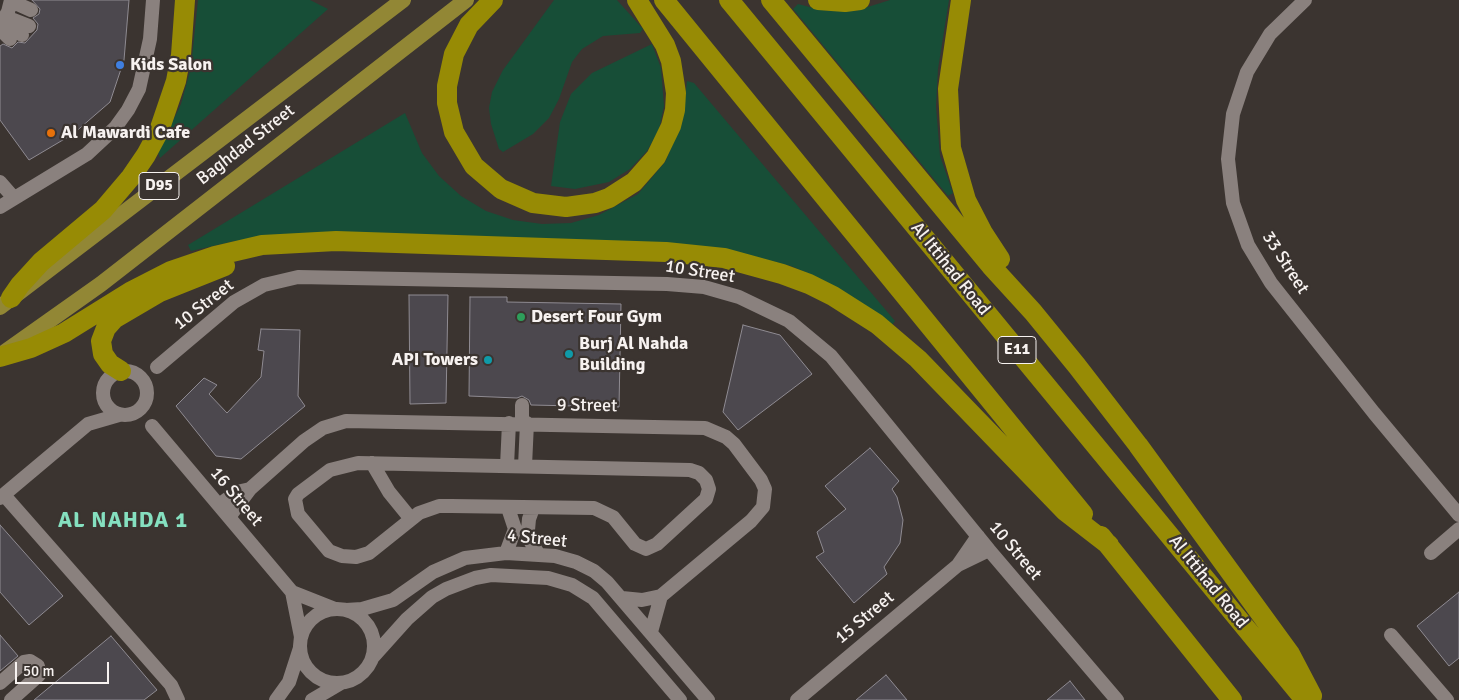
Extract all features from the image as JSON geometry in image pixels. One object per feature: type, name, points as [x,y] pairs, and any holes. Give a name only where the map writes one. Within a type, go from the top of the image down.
[{"type":"highway","points":[[6,302],[41,262],[103,210],[132,177],[146,154],[158,131],[176,81],[181,55],[185,0]]},
{"type":"highway","points":[[493,0],[469,25],[454,54],[448,78],[447,103],[454,132],[474,166],[501,189],[534,203],[566,207],[588,204],[609,198],[634,182],[656,157],[671,126],[675,110],[676,93],[671,61],[665,45],[637,0]]},
{"type":"highway","points":[[664,0],[1109,545],[1232,700]]},
{"type":"highway","name":"Al Ittihad Road","points":[[729,0],[1305,700]]},
{"type":"highway","points":[[771,0],[991,266],[1033,312],[1138,446],[1290,654],[1313,700]]},
{"type":"highway","points":[[818,0],[845,2],[860,0]]},
{"type":"highway","points":[[961,0],[948,89],[949,128],[955,166],[974,217],[1033,312]]},
{"type":"highway","points":[[0,356],[48,341],[150,281],[215,256],[287,242],[695,254],[753,265],[809,284],[856,310],[898,341],[924,365],[1052,498],[1086,529],[1109,545]]},
{"type":"highway","points":[[127,372],[110,364],[103,354],[101,341],[106,328],[114,319],[137,303],[215,269],[274,254],[360,243]]},
{"type":"main road","name":"Baghdad Street","points":[[6,302],[403,0]]},
{"type":"main road","name":"Baghdad Street","points":[[0,356],[108,278],[466,0]]},
{"type":"street","points":[[0,206],[88,154],[115,128],[128,110],[139,89],[146,65],[153,0]]},
{"type":"street","name":"33 Street","points":[[1305,0],[1270,34],[1247,72],[1233,114],[1228,159],[1233,203],[1248,245],[1271,282],[1374,413],[1459,515]]},
{"type":"street","points":[[0,182],[14,198]]},
{"type":"street","name":"10 Street","points":[[157,367],[234,302],[249,293],[281,280],[298,277],[667,284],[704,288],[756,303],[788,321],[817,343],[842,370],[978,536],[1117,700]]},
{"type":"street","points":[[157,367],[110,376],[88,424],[2,496],[171,685],[178,700]]},
{"type":"street","points":[[88,424],[139,410],[157,367]]},
{"type":"street","points":[[127,372],[142,379],[152,426]]},
{"type":"street","points":[[103,393],[109,409],[152,426]]},
{"type":"street","points":[[507,466],[521,415]]},
{"type":"street","points":[[521,415],[525,466]]},
{"type":"street","name":"9 Street","points":[[250,489],[313,433],[334,423],[521,415],[694,427],[716,431],[734,444],[761,480],[764,489],[763,507],[751,522],[661,596]]},
{"type":"street","name":"16 Street","points":[[152,426],[292,592]]},
{"type":"street","points":[[372,463],[389,492],[411,519]]},
{"type":"street","points":[[372,463],[507,466],[690,470],[699,473],[706,480],[709,489],[706,499],[657,544],[646,549],[635,544],[613,517],[601,510],[588,507],[508,508],[439,506],[418,513],[369,553],[349,556],[329,551],[298,514],[295,499],[298,494],[318,478],[330,470],[344,466],[372,463]]},
{"type":"street","points":[[219,505],[237,492],[250,489]]},
{"type":"street","points":[[228,517],[250,489]]},
{"type":"street","points":[[506,554],[515,529],[508,508]]},
{"type":"street","points":[[533,508],[529,519],[529,539],[539,554]]},
{"type":"street","points":[[1431,553],[1459,529]]},
{"type":"street","points":[[958,565],[978,536]]},
{"type":"street","points":[[958,565],[990,550]]},
{"type":"street","name":"4 Street","points":[[341,609],[370,608],[393,600],[425,576],[449,563],[465,558],[506,554],[539,554],[576,562],[588,568],[606,582],[622,598],[708,700]]},
{"type":"street","name":"15 Street","points":[[797,700],[958,565]]},
{"type":"street","points":[[312,700],[341,683],[360,675],[372,658],[414,613],[446,589],[475,578],[491,575],[548,578],[583,591],[602,606],[680,700]]},
{"type":"street","points":[[341,683],[331,683],[312,674],[306,666],[292,592],[341,609],[364,620],[370,628],[374,643],[372,658]]},
{"type":"street","points":[[622,598],[642,600],[661,596],[651,632]]},
{"type":"street","points":[[276,700],[289,682],[304,628],[318,614],[341,609]]},
{"type":"street","points":[[1390,635],[1447,700]]},
{"type":"street","points":[[0,683],[24,662],[30,661],[38,666],[38,675],[11,700]]},
{"type":"green space","points":[[198,0],[310,0],[328,9],[160,158],[158,152],[181,104],[191,67]]},
{"type":"green space","points":[[554,0],[617,0],[643,29],[640,33],[603,36],[582,49],[572,62],[559,99],[549,118],[533,134],[503,152],[499,149],[491,124],[489,108],[492,92],[503,70]]},
{"type":"green space","points":[[890,0],[949,0],[938,69],[936,106],[940,156],[953,193],[948,196],[793,9],[798,4],[821,10],[855,11]]},
{"type":"green space","points":[[652,44],[661,68],[664,106],[659,130],[647,151],[630,169],[609,182],[575,189],[551,186],[560,122],[571,94],[592,73]]},
{"type":"green space","points":[[687,81],[694,83],[895,321],[892,325],[814,276],[791,266],[724,250],[235,241],[191,251],[188,245],[405,113],[422,153],[439,176],[461,196],[486,211],[513,220],[542,224],[571,223],[599,215],[638,194],[665,162],[682,123]]},
{"type":"building","points":[[32,0],[129,0],[124,60],[110,102],[73,134],[29,160],[0,120],[0,46],[3,44],[12,48],[18,42],[25,43],[37,30],[38,24],[33,18],[39,14],[40,9]]},
{"type":"building","points":[[409,295],[448,295],[446,403],[410,404]]},
{"type":"building","name":"Burj Al Nahda Building","points":[[470,297],[507,297],[507,302],[621,304],[619,407],[531,405],[529,400],[522,396],[517,398],[469,396]]},
{"type":"building","points":[[743,325],[780,335],[812,374],[738,430],[723,412]]},
{"type":"building","points":[[261,329],[300,330],[298,396],[305,406],[241,459],[216,456],[176,406],[204,378],[217,385],[209,394],[227,413],[261,377],[264,351],[258,350]]},
{"type":"building","points":[[870,448],[899,481],[892,489],[897,497],[903,520],[900,543],[884,567],[887,574],[854,603],[816,557],[824,552],[817,532],[846,509],[825,486]]},
{"type":"building","points":[[0,525],[63,596],[29,625],[0,592]]},
{"type":"building","points":[[1459,592],[1459,658],[1449,666],[1417,626]]},
{"type":"building","points":[[0,635],[18,656],[0,671]]},
{"type":"building","points":[[111,636],[157,690],[144,700],[34,700]]},
{"type":"building","points":[[886,675],[907,700],[856,700]]},
{"type":"building","points":[[1070,681],[1085,700],[1047,700]]},
{"type":"place","name":"Kids Salon","points":[[120,65]]},
{"type":"place","name":"Al Mawardi Cafe","points":[[51,133]]},
{"type":"place","name":"Desert Four Gym","points":[[521,317]]},
{"type":"place","name":"Burj Al Nahda Building","points":[[569,354]]},
{"type":"place","name":"API Towers","points":[[488,360]]},
{"type":"district","name":"AL NAHDA 1","points":[[123,521]]}]
